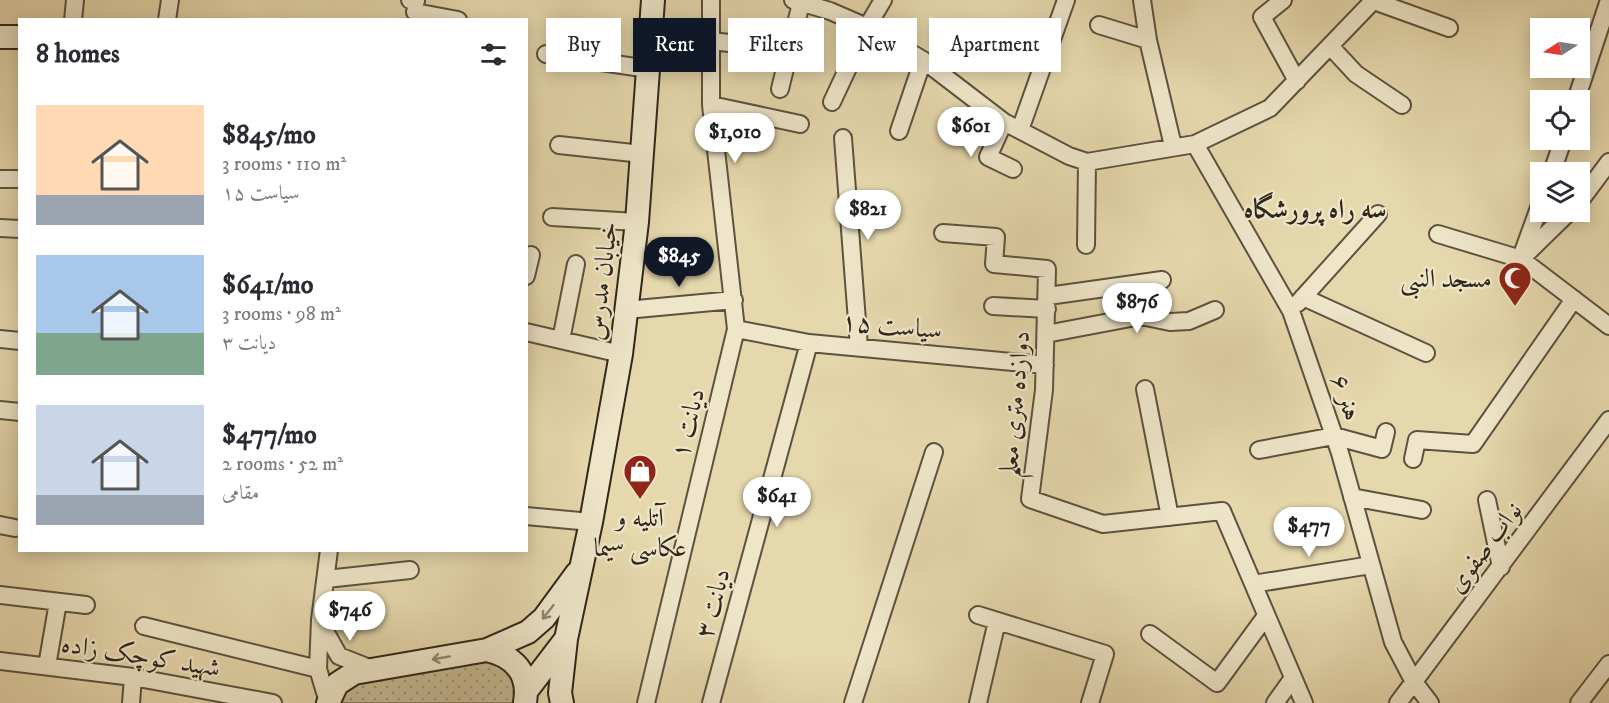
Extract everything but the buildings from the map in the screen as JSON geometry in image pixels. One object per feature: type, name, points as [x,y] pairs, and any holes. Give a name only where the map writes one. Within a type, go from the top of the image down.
[{"type":"main road","points":[[644,0],[650,18]]},
{"type":"main road","name":"خیابان مدرس","points":[[652,18],[653,0]]},
{"type":"main road","points":[[0,37],[18,37]]},
{"type":"main road","name":"خیابان مدرس","points":[[562,703],[560,693],[567,639],[583,565],[621,354],[637,222],[649,72]]},
{"type":"main road","points":[[328,702],[331,693],[345,678],[374,670],[488,650],[528,632],[583,565]]},
{"type":"main road","points":[[526,696],[567,639]]},
{"type":"main road","points":[[488,650],[512,659],[525,678],[526,696]]},
{"type":"street","points":[[73,18],[75,0]]},
{"type":"street","points":[[168,18],[170,0]]},
{"type":"street","name":"دیانت ۱","points":[[711,0],[711,18]]},
{"type":"street","points":[[873,18],[884,0]]},
{"type":"street","points":[[1020,130],[1066,0]]},
{"type":"street","points":[[1142,0],[1148,40],[1173,146]]},
{"type":"street","points":[[1283,0],[1262,17],[1297,81]]},
{"type":"street","points":[[917,56],[1004,122],[1069,156],[1087,162],[1195,144],[1270,108],[1374,0],[1449,28]]},
{"type":"street","points":[[1579,90],[1609,0]]},
{"type":"street","points":[[780,89],[797,2],[832,6],[852,18]]},
{"type":"street","points":[[414,7],[451,18]]},
{"type":"street","points":[[1099,25],[1148,40]]},
{"type":"street","points":[[1330,46],[1356,74],[1402,105]]},
{"type":"street","points":[[899,131],[923,60]]},
{"type":"street","name":"دیانت ۱","points":[[645,703],[736,329],[711,105],[711,72]]},
{"type":"street","points":[[832,102],[846,72]]},
{"type":"street","points":[[711,105],[801,124]]},
{"type":"street","points":[[1004,122],[988,157],[1013,169]]},
{"type":"street","points":[[843,138],[859,346]]},
{"type":"street","name":"هنر ۶","points":[[1195,144],[1291,311],[1334,436],[1393,642],[1414,682],[1430,703]]},
{"type":"street","points":[[559,146],[642,154]]},
{"type":"street","points":[[1086,245],[1087,162]]},
{"type":"street","points":[[1590,186],[1609,162]]},
{"type":"street","points":[[0,178],[18,179]]},
{"type":"street","points":[[1291,311],[1378,214]]},
{"type":"street","points":[[552,217],[637,222]]},
{"type":"street","points":[[1521,258],[1534,222]]},
{"type":"street","points":[[1521,258],[1559,222]]},
{"type":"street","points":[[0,228],[18,229]]},
{"type":"street","name":"دوازده متری معلم","points":[[943,233],[996,237],[994,264],[1047,269],[1045,365],[1030,499],[1103,524],[1222,511],[1304,703]]},
{"type":"street","points":[[1438,234],[1521,258],[1609,326]]},
{"type":"street","points":[[528,268],[531,255]]},
{"type":"street","points":[[561,340],[576,264]]},
{"type":"street","points":[[993,306],[1048,302],[1162,280]]},
{"type":"street","points":[[1303,297],[1426,352]]},
{"type":"street","points":[[1473,444],[1574,299]]},
{"type":"street","points":[[626,310],[734,300]]},
{"type":"street","points":[[1046,334],[1141,316],[1170,322],[1189,321],[1215,310]]},
{"type":"street","name":"سیاست ۱۵","points":[[736,329],[809,344],[859,346],[1045,365]]},
{"type":"street","points":[[528,332],[621,354]]},
{"type":"street","points":[[0,339],[18,341]]},
{"type":"street","name":"دیانت ۳","points":[[711,703],[809,344]]},
{"type":"street","points":[[1145,389],[1170,517]]},
{"type":"street","points":[[0,410],[18,412]]},
{"type":"street","name":"نواب صفوی","points":[[1398,703],[1609,420]]},
{"type":"street","points":[[1259,450],[1334,436],[1382,449],[1386,432]]},
{"type":"street","points":[[1413,459],[1417,440],[1473,444]]},
{"type":"street","points":[[1473,444],[1478,461]]},
{"type":"street","points":[[853,703],[934,452]]},
{"type":"street","points":[[1352,496],[1422,510]]},
{"type":"street","points":[[1487,500],[1501,567]]},
{"type":"street","points":[[528,516],[591,522]]},
{"type":"street","points":[[328,702],[318,669],[320,620],[329,552]]},
{"type":"street","points":[[1253,584],[1371,565]]},
{"type":"street","points":[[326,579],[410,570]]},
{"type":"street","points":[[0,595],[86,605]]},
{"type":"street","points":[[47,666],[58,602]]},
{"type":"street","points":[[978,615],[1105,654],[1090,703]]},
{"type":"street","points":[[1150,634],[1217,683],[1266,616]]},
{"type":"street","points":[[320,620],[329,642],[339,656],[374,670]]},
{"type":"street","points":[[978,703],[998,621]]},
{"type":"street","points":[[144,626],[318,669]]},
{"type":"street","name":"شهید کوچک زاده","points":[[0,661],[133,677],[273,703]]},
{"type":"street","points":[[1580,703],[1609,664]]},
{"type":"street","points":[[131,703],[133,677]]},
{"type":"street","points":[[1275,703],[1293,678]]},
{"type":"shaded area","points":[[492,661],[508,673],[515,684],[515,696],[512,703],[337,703],[344,691],[357,684]]},
{"type":"place","name":"مسجد النبی","points":[[1515,307]]},
{"type":"place","name":"آتلیه و عکاسی سیما","points":[[640,500]]},
{"type":"district","name":"سه راه پرورشگاه","points":[[1315,209]]}]
